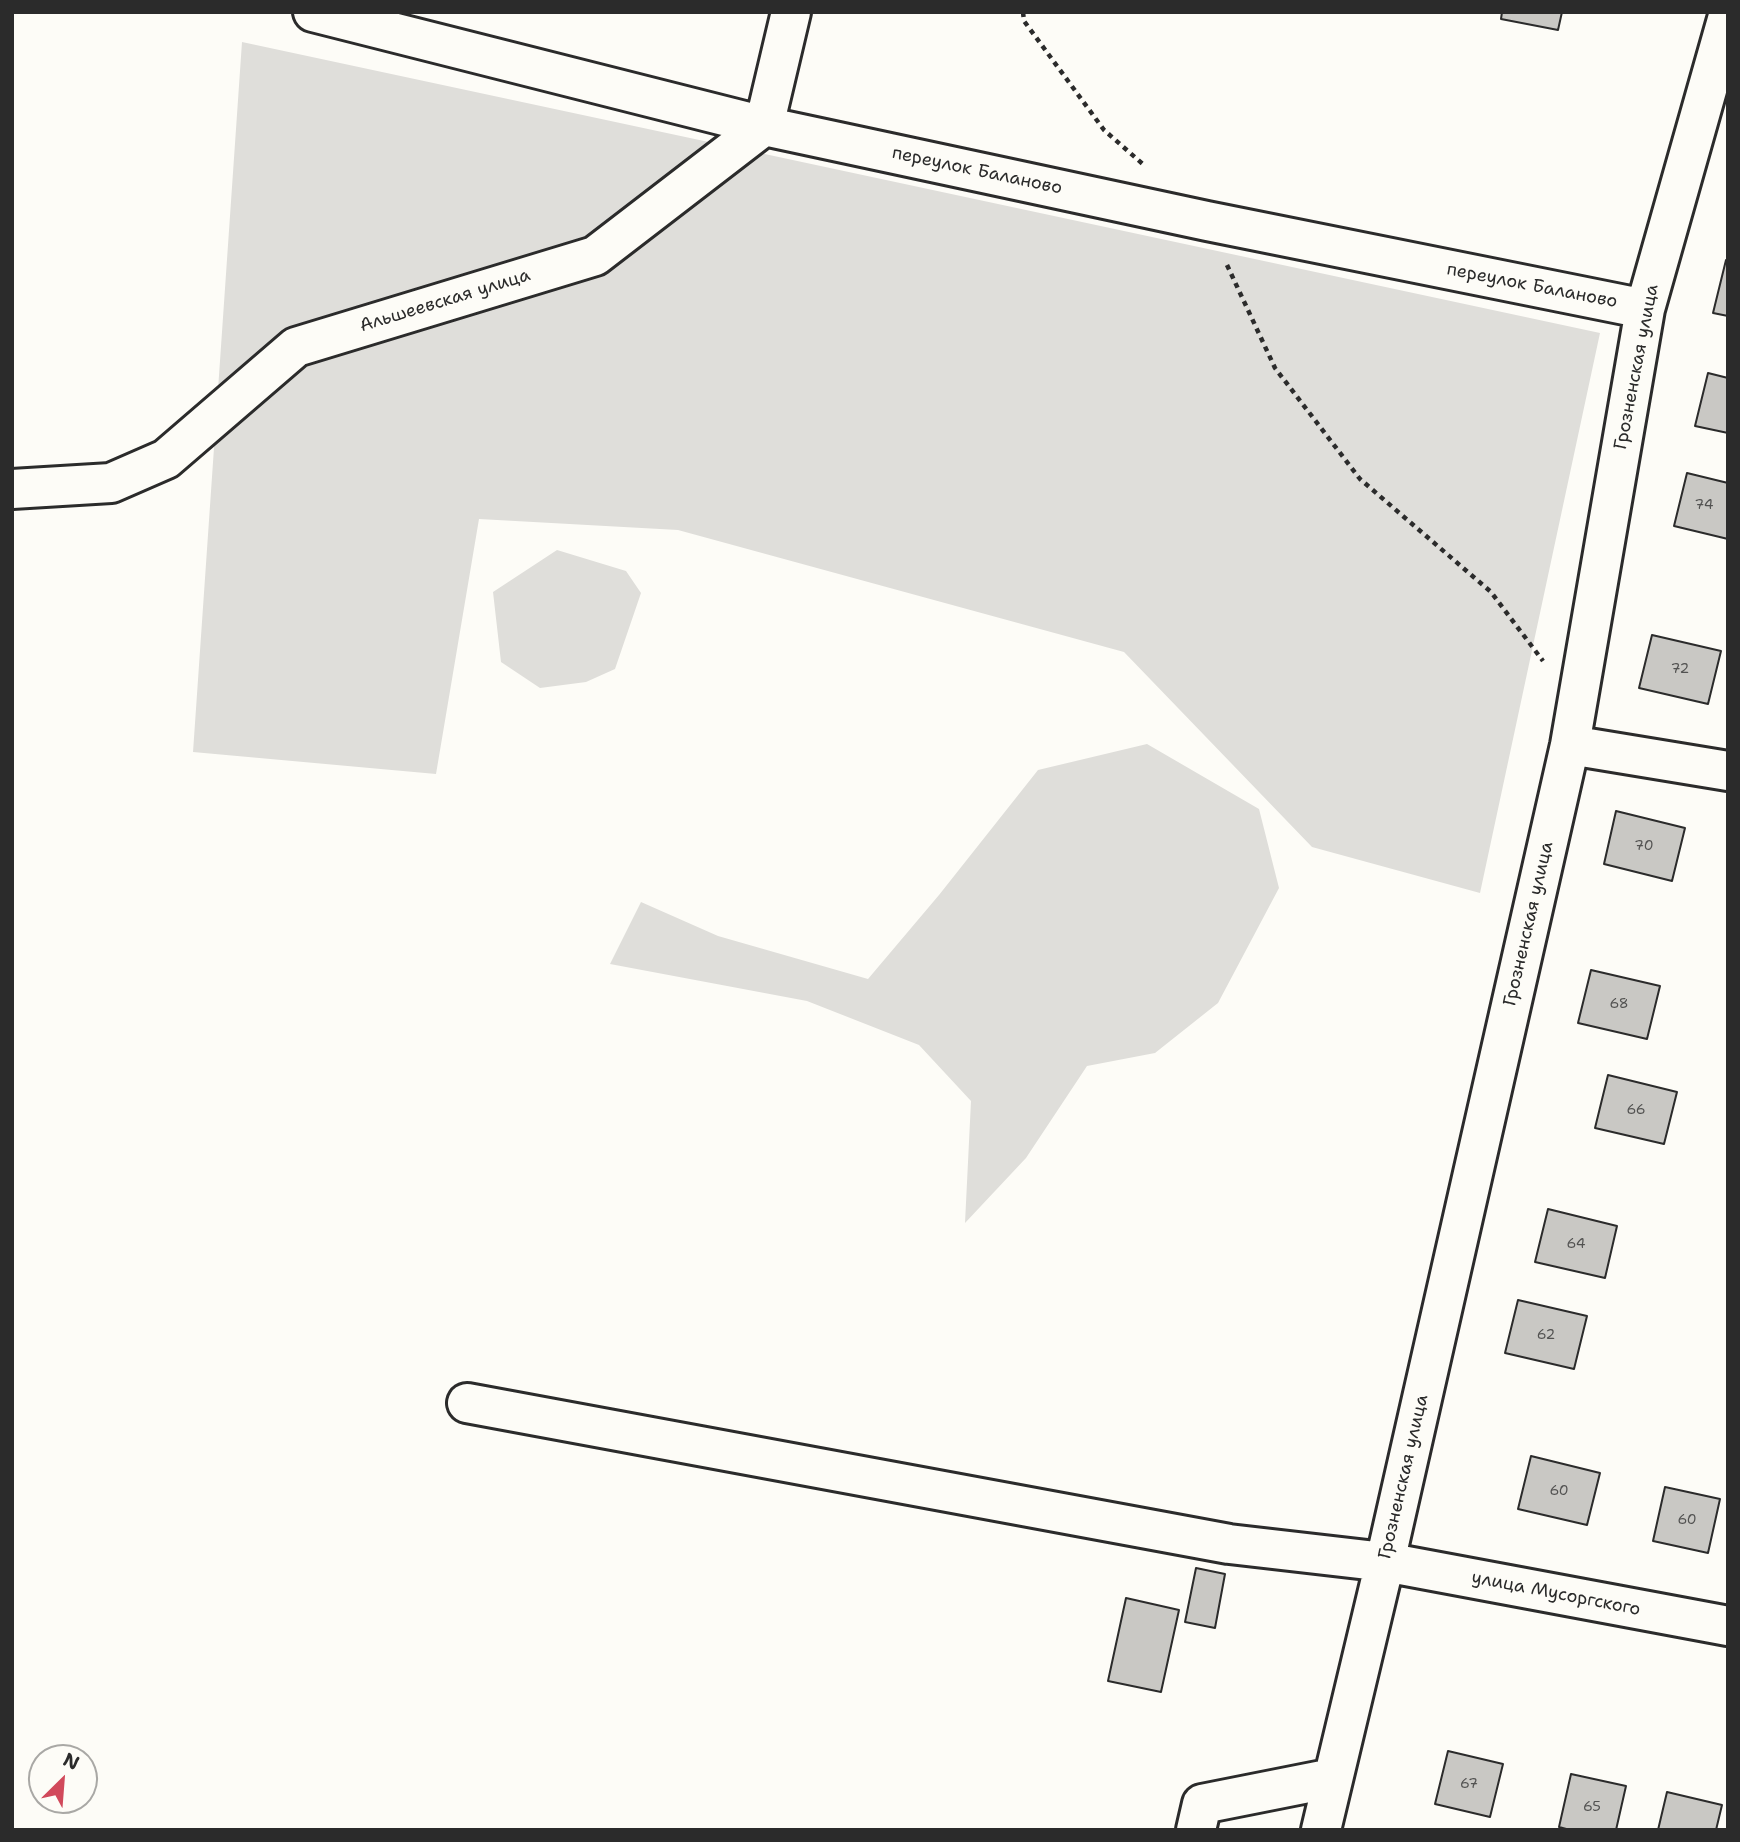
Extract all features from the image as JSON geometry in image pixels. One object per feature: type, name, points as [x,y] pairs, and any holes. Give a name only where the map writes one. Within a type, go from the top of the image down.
[{"type":"street","name":"переулок Баланово","points":[[313,12],[764,126],[1207,221],[1645,309]]},
{"type":"street","points":[[764,126],[790,12]]},
{"type":"street","name":"Грозненская улица","points":[[1321,1830],[1385,1562],[1570,745],[1645,309],[1728,16]]},
{"type":"street","name":"Альшеевская улица","points":[[12,489],[110,483],[166,459],[296,347],[595,256],[764,126]]},
{"type":"street","points":[[1570,745],[1728,771]]},
{"type":"street","name":"улица Мусоргского","points":[[467,1404],[1229,1544],[1385,1562],[1728,1626]]},
{"type":"street","points":[[1196,1830],[1202,1804],[1333,1778]]},
{"type":"path","points":[[1023,12],[1024,21],[1104,130],[1145,166]]},
{"type":"path","points":[[1207,221],[1275,368],[1317,423],[1360,478],[1491,592],[1576,704]]},
{"type":"shaded area","points":[[242,42],[1600,333],[1480,893],[1312,847],[1124,652],[678,530],[479,519],[436,774],[193,752]]},
{"type":"shaded area","points":[[557,550],[626,571],[641,593],[615,669],[586,682],[540,688],[501,662],[493,592]]},
{"type":"shaded area","points":[[1147,744],[1259,809],[1279,888],[1218,1003],[1155,1053],[1087,1066],[1026,1158],[965,1223],[971,1101],[919,1045],[807,1001],[610,964],[641,902],[718,936],[868,979],[1038,770]]},
{"type":"building","points":[[1502,12],[1562,12],[1558,30],[1501,19]]},
{"type":"building","points":[[1728,260],[1728,316],[1713,313]]},
{"type":"building","points":[[1708,373],[1728,378],[1728,433],[1695,426]]},
{"type":"building","points":[[1687,473],[1728,483],[1728,539],[1674,526]]},
{"type":"building","points":[[1652,635],[1721,651],[1708,704],[1639,688]]},
{"type":"building","points":[[1616,811],[1685,828],[1672,881],[1604,864]]},
{"type":"building","points":[[1591,970],[1660,986],[1647,1039],[1578,1023]]},
{"type":"building","points":[[1608,1075],[1677,1092],[1664,1144],[1595,1128]]},
{"type":"building","points":[[1548,1209],[1617,1226],[1605,1278],[1535,1262]]},
{"type":"building","points":[[1518,1300],[1587,1316],[1574,1369],[1505,1353]]},
{"type":"building","points":[[1531,1456],[1600,1473],[1587,1525],[1518,1509]]},
{"type":"building","points":[[1665,1487],[1720,1499],[1708,1553],[1653,1541]]},
{"type":"building","points":[[1196,1568],[1225,1574],[1215,1628],[1185,1622]]},
{"type":"building","points":[[1126,1598],[1179,1610],[1161,1692],[1108,1681]]},
{"type":"building","points":[[1448,1751],[1503,1764],[1490,1817],[1435,1804]]},
{"type":"building","points":[[1571,1774],[1626,1786],[1616,1830],[1570,1830],[1559,1827]]},
{"type":"building","points":[[1667,1792],[1722,1805],[1716,1830],[1658,1830]]}]
